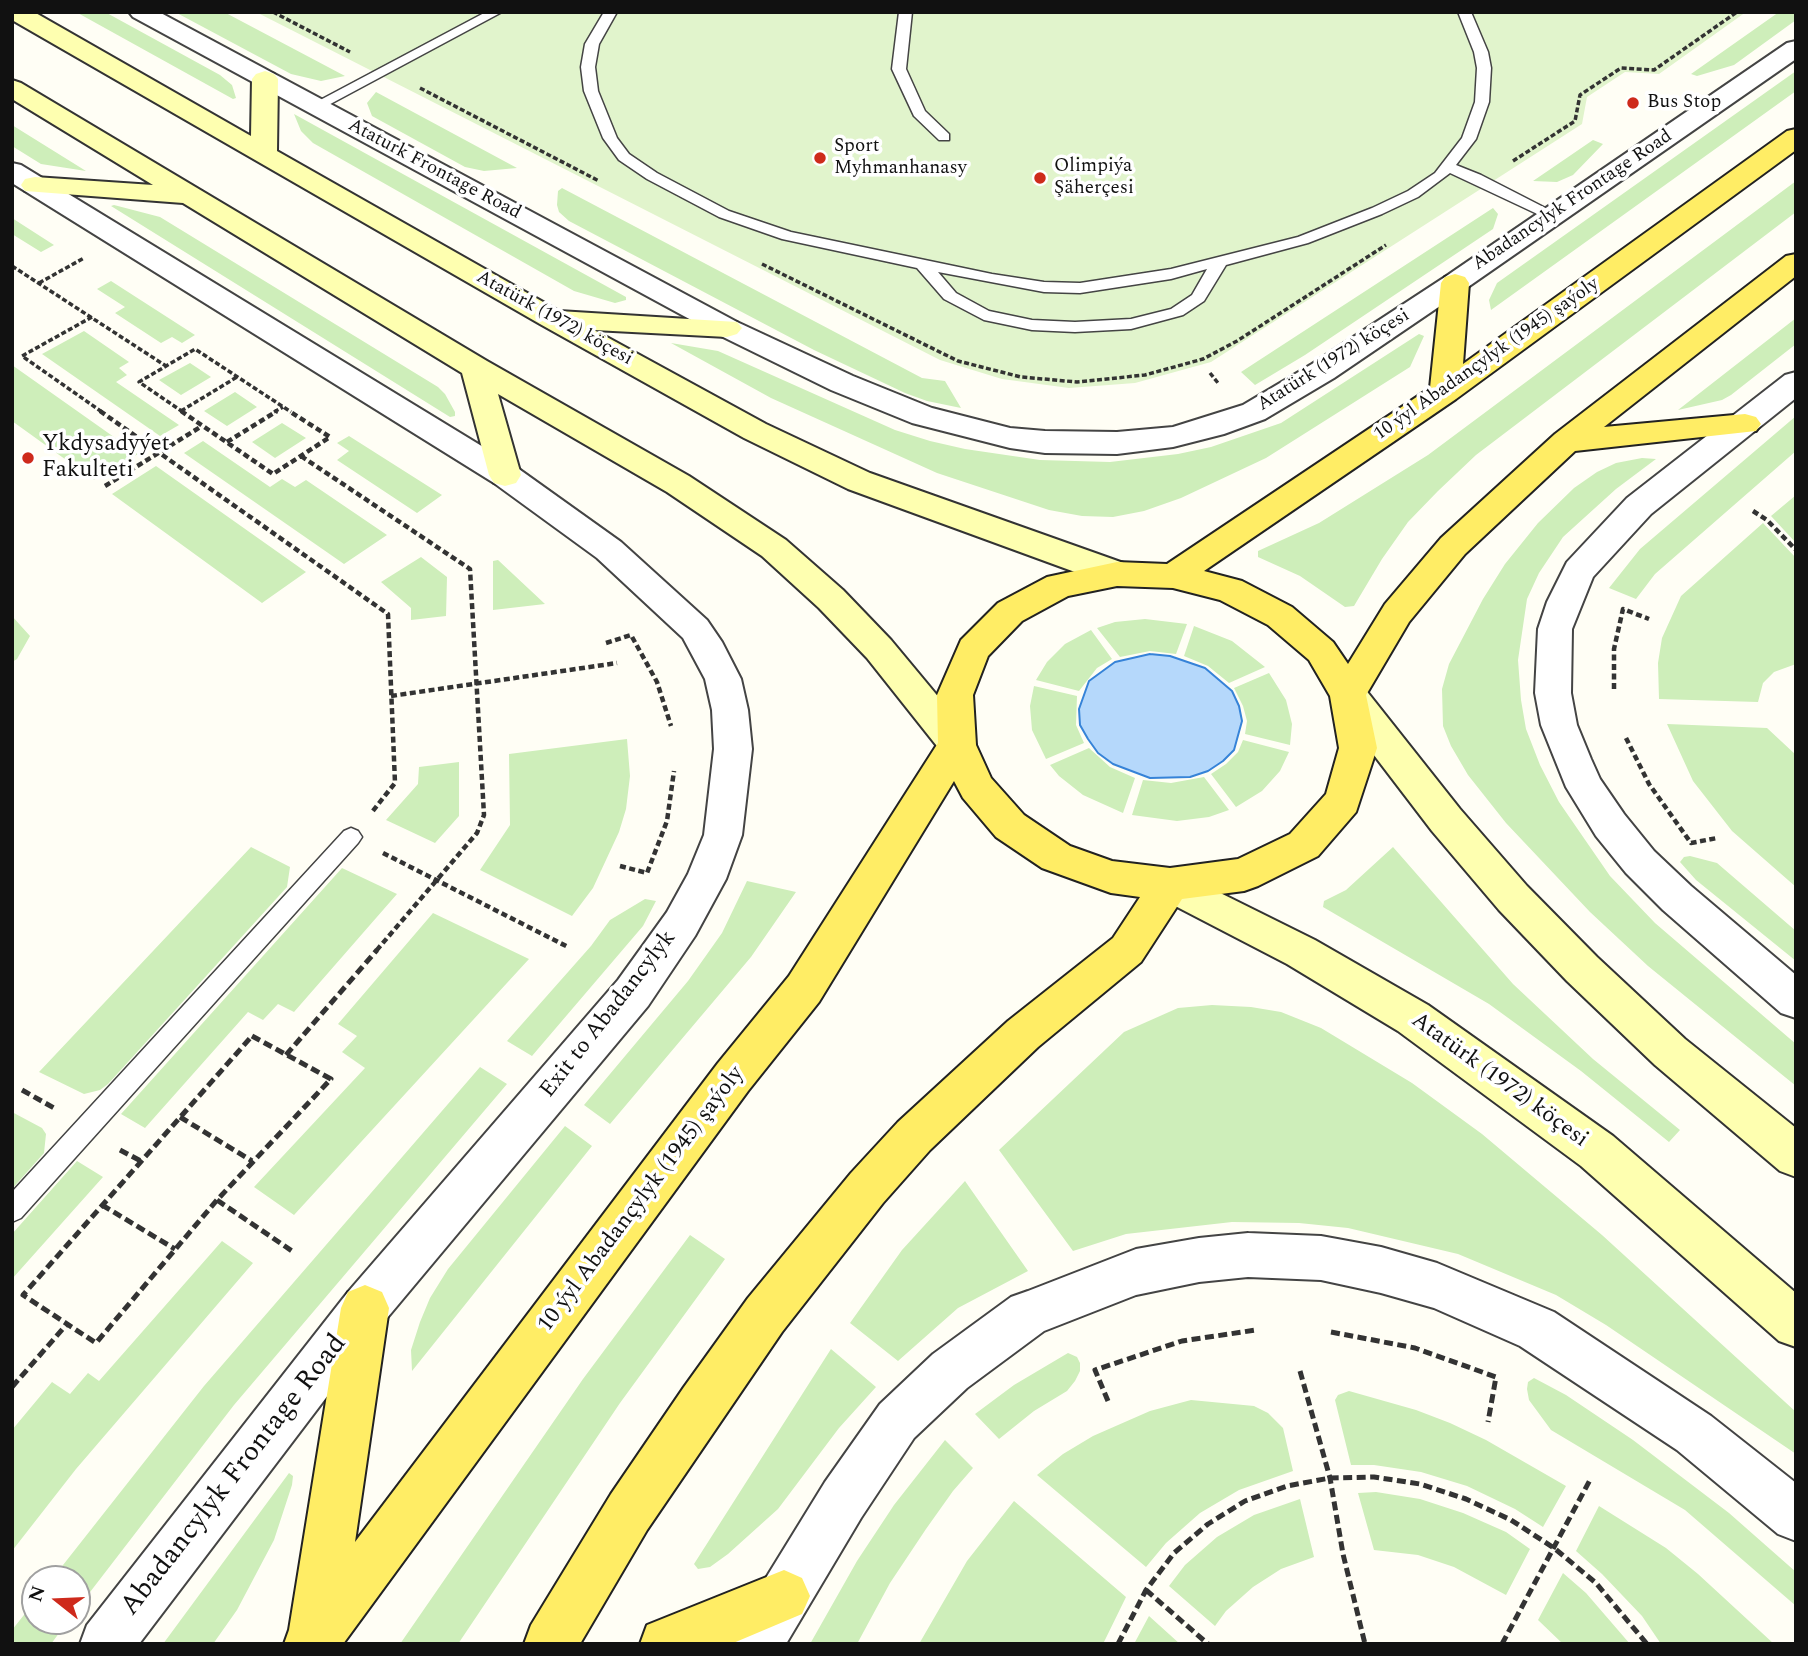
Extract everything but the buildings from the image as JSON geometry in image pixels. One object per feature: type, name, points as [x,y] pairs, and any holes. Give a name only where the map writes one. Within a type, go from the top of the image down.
[{"type":"main road","name":"Atatürk (1972) köçesi","points":[[16,12],[551,318],[809,459],[859,481],[989,530],[1116,574]]},
{"type":"main road","points":[[264,152],[265,79]]},
{"type":"main road","points":[[12,88],[476,368],[678,485],[774,548],[831,599],[879,649],[957,745],[976,787],[1010,826],[1056,857],[1111,877],[1170,884],[1244,875],[1304,845],[1343,801],[1358,748],[1348,694],[1397,613],[1453,546],[1566,441],[1796,262]]},
{"type":"main road","name":"10 ýyl Abadançylyk (1945) şaýoly","points":[[1173,576],[1445,392],[1796,137]]},
{"type":"main road","points":[[24,178],[192,195]]},
{"type":"main road","points":[[1445,392],[1455,283]]},
{"type":"main road","points":[[551,318],[727,328]]},
{"type":"main road","points":[[476,368],[505,475]]},
{"type":"main road","points":[[1566,441],[1745,424]]},
{"type":"main road","points":[[957,745],[955,695],[973,649],[1010,612],[1059,586],[1116,574],[1173,576],[1230,590],[1280,616],[1321,651],[1348,694],[1446,820],[1513,898],[1581,969],[1670,1052],[1796,1156]]},
{"type":"main road","name":"10 ýyl Abadançylyk (1945) şaýoly","points":[[312,1641],[733,1077],[804,989],[957,745]]},
{"type":"main road","name":"Atatürk (1972) köçesi","points":[[1170,884],[1301,952],[1413,1018],[1497,1077],[1597,1151],[1796,1324]]},
{"type":"main road","points":[[550,1644],[629,1512],[701,1404],[820,1245],[914,1136],[1023,1034],[1127,950],[1170,884]]},
{"type":"main road","points":[[312,1641],[365,1308]]},
{"type":"main road","points":[[666,1644],[784,1596]]},
{"type":"street","name":"Ataturk Frontage Road","points":[[141,12],[727,328]]},
{"type":"street","name":"Abadancylyk Frontage Road","points":[[1455,283],[1796,48]]},
{"type":"street","points":[[24,178],[505,475]]},
{"type":"street","name":"Atatürk (1972) köçesi","points":[[727,328],[877,398],[934,419],[1010,438],[1117,443],[1173,436],[1213,427],[1254,412],[1323,371],[1455,283]]},
{"type":"street","points":[[1796,382],[1639,506],[1579,571],[1555,629],[1553,693],[1559,725],[1585,787],[1640,862],[1677,898],[1796,1000]]},
{"type":"street","name":"Exit to Abadancylyk","points":[[365,1308],[633,993],[681,924],[706,879],[723,835],[733,749],[728,700],[723,679],[710,651],[695,629],[619,558],[505,475]]},
{"type":"street","points":[[756,1644],[844,1500],[897,1421],[950,1371],[1028,1314],[1136,1272],[1199,1260],[1248,1255],[1321,1258],[1437,1286],[1537,1329],[1693,1433],[1796,1516]]},
{"type":"street","name":"Abadancylyk Frontage Road","points":[[106,1644],[365,1308]]},
{"type":"lane","points":[[316,106],[496,12]]},
{"type":"lane","points":[[611,12],[592,44],[588,67],[599,115],[610,138],[624,157],[690,198],[758,227],[1005,281],[1080,288],[1118,284],[1219,263],[1343,226],[1413,194],[1447,167],[1469,139],[1482,102],[1484,85],[1481,52],[1464,12]]},
{"type":"lane","points":[[906,12],[899,69],[919,113],[944,137]]},
{"type":"lane","points":[[1447,167],[1483,181],[1553,216]]},
{"type":"lane","points":[[923,265],[950,296],[984,314],[1032,325],[1074,327],[1131,324],[1177,312],[1198,298],[1219,263]]},
{"type":"lane","points":[[12,1210],[351,837]]},
{"type":"path","points":[[273,12],[603,183]]},
{"type":"path","points":[[1483,181],[1575,121],[1580,95],[1590,88],[1621,68],[1654,70],[1737,12]]},
{"type":"path","points":[[761,264],[958,361],[1021,377],[1077,382],[1124,379],[1165,371],[1219,352],[1389,242]]},
{"type":"path","points":[[39,283],[92,254]]},
{"type":"path","points":[[12,266],[166,366]]},
{"type":"path","points":[[92,317],[22,356],[388,614],[395,783],[351,837],[568,947]]},
{"type":"path","points":[[195,349],[330,437],[274,474],[139,382],[166,366],[195,349]]},
{"type":"path","points":[[181,411],[237,377]]},
{"type":"path","points":[[227,442],[283,407]]},
{"type":"path","points":[[105,486],[203,426]]},
{"type":"path","points":[[286,1055],[477,833],[484,815],[470,569],[301,456]]},
{"type":"path","points":[[1753,511],[1767,520],[1796,550]]},
{"type":"path","points":[[1614,689],[1614,649],[1623,609],[1650,619]]},
{"type":"path","points":[[606,643],[631,635],[657,682],[671,726]]},
{"type":"path","points":[[391,696],[617,663]]},
{"type":"path","points":[[1626,738],[1649,784],[1691,843],[1717,838]]},
{"type":"path","points":[[620,866],[647,873],[667,821],[674,771]]},
{"type":"path","points":[[251,1036],[331,1079],[217,1200],[96,1343],[23,1295],[180,1117],[251,1036]]},
{"type":"path","points":[[180,1117],[252,1161]]},
{"type":"path","points":[[217,1200],[292,1251]]},
{"type":"path","points":[[102,1205],[175,1250]]},
{"type":"path","points":[[12,1387],[67,1324]]},
{"type":"path","points":[[1108,1401],[1095,1370],[1182,1341],[1256,1330]]},
{"type":"path","points":[[1331,1332],[1415,1348],[1496,1377],[1488,1422]]},
{"type":"path","points":[[1300,1371],[1330,1478],[1343,1554],[1365,1644]]},
{"type":"path","points":[[1118,1644],[1146,1590],[1174,1553],[1208,1524],[1245,1501],[1287,1486],[1330,1478],[1374,1477],[1420,1484],[1466,1499],[1511,1520],[1554,1548],[1596,1583],[1647,1644]]},
{"type":"path","points":[[1502,1644],[1590,1480]]},
{"type":"path","points":[[1146,1590],[1208,1644]]},
{"type":"green space","points":[[76,12],[105,12],[220,75],[232,85],[236,98],[233,99]]},
{"type":"green space","points":[[175,12],[224,12],[345,76],[321,81],[291,74]]},
{"type":"green space","name":"Olimpiýa Şäherçesi","points":[[256,12],[1746,12],[1659,74],[1625,72],[1587,97],[1582,124],[1211,362],[1135,383],[1069,388],[1002,379],[940,360]]},
{"type":"green space","points":[[1779,12],[1796,12],[1796,20],[1734,65],[1697,76],[1691,74]]},
{"type":"green space","points":[[1796,71],[1796,91],[1491,310],[1489,300],[1497,283]]},
{"type":"green space","points":[[376,92],[517,168],[484,171],[465,167],[372,116],[367,103]]},
{"type":"green space","points":[[294,114],[626,297],[626,300],[615,303],[574,291],[313,143],[301,131]]},
{"type":"green space","points":[[12,125],[86,171],[41,164],[12,146]]},
{"type":"green space","points":[[1593,140],[1603,144],[1573,175],[1557,182],[1533,181]]},
{"type":"green space","points":[[1796,181],[1796,212],[1476,455],[1438,491],[1408,522],[1354,606],[1345,607],[1300,576],[1258,557],[1258,551],[1319,523],[1428,455]]},
{"type":"green space","points":[[562,188],[922,378],[945,381],[961,408],[905,393],[814,350],[569,221],[559,212],[557,205],[558,191]]},
{"type":"green space","points":[[111,206],[160,217],[438,387],[445,394],[455,416],[450,417]]},
{"type":"green space","points":[[1493,208],[1498,214],[1493,229],[1305,355],[1255,385],[1241,372]]},
{"type":"green space","points":[[12,218],[54,245],[41,252],[12,234]]},
{"type":"green space","points":[[111,281],[195,335],[182,343],[172,337],[161,343],[115,313],[125,307],[97,289]]},
{"type":"green space","points":[[1796,318],[1796,344],[1731,395],[1722,400],[1678,410]]},
{"type":"green space","points":[[84,331],[129,362],[119,368],[127,375],[116,382],[179,425],[160,436],[42,354]]},
{"type":"green space","points":[[1419,334],[1424,336],[1410,367],[1266,458],[1181,498],[1144,511],[1113,517],[1082,516],[1049,510],[937,473],[771,398],[671,343],[718,351],[895,430],[930,441],[1040,460],[1110,462],[1211,447],[1281,423]]},
{"type":"green space","points":[[190,363],[211,377],[181,395],[159,380]]},
{"type":"green space","points":[[12,365],[138,454],[94,480],[12,421]]},
{"type":"green space","points":[[235,392],[257,407],[227,426],[204,411]]},
{"type":"green space","points":[[1796,416],[1796,451],[1655,574],[1636,599],[1609,588],[1640,549]]},
{"type":"green space","points":[[282,423],[306,438],[275,458],[252,442]]},
{"type":"green space","points":[[349,436],[442,495],[417,513],[337,460],[349,451],[337,443]]},
{"type":"green space","points":[[203,441],[270,487],[282,479],[295,487],[306,480],[387,535],[344,564],[184,453]]},
{"type":"green space","points":[[1642,458],[1656,459],[1616,489],[1563,537],[1539,573],[1527,599],[1518,660],[1526,729],[1559,802],[1610,876],[1655,923],[1796,1044],[1796,1086],[1648,966],[1590,912],[1506,823],[1468,775],[1443,726],[1442,689],[1449,664],[1505,564],[1538,523],[1574,488],[1616,463]]},
{"type":"green space","points":[[156,466],[306,572],[262,603],[112,494]]},
{"type":"green space","points":[[1796,495],[1796,543],[1771,516]]},
{"type":"green space","points":[[1763,523],[1796,558],[1796,664],[1774,672],[1763,683],[1758,702],[1659,699],[1658,663],[1662,638],[1681,596]]},
{"type":"green space","points":[[421,557],[447,577],[446,616],[411,620],[411,608],[381,582]]},
{"type":"green space","points":[[498,560],[545,604],[493,610],[493,561]]},
{"type":"green space","points":[[12,616],[30,636],[17,659],[12,662]]},
{"type":"green space","points":[[1145,619],[1187,624],[1176,654],[1150,651],[1120,657],[1097,628],[1115,622]]},
{"type":"green space","points":[[1194,626],[1232,641],[1265,667],[1229,683],[1208,666],[1184,656]]},
{"type":"green space","points":[[1091,630],[1112,659],[1097,668],[1079,691],[1036,680],[1047,662],[1065,644]]},
{"type":"green space","points":[[1269,673],[1286,700],[1292,724],[1290,745],[1245,734],[1247,721],[1234,688]]},
{"type":"green space","points":[[1034,686],[1077,696],[1076,725],[1084,743],[1046,759],[1032,730],[1030,706]]},
{"type":"green space","points":[[1667,724],[1767,728],[1796,755],[1796,887],[1732,831],[1693,781]]},
{"type":"green space","points":[[627,739],[630,776],[626,809],[619,832],[593,888],[572,916],[480,870],[510,825],[509,754]]},
{"type":"green space","points":[[1243,740],[1289,752],[1280,771],[1262,791],[1236,807],[1211,774],[1238,752]]},
{"type":"green space","points":[[1089,748],[1110,767],[1135,778],[1123,813],[1083,795],[1050,765]]},
{"type":"green space","points":[[459,762],[459,816],[435,843],[386,820],[418,784],[419,767]]},
{"type":"green space","points":[[1204,777],[1229,810],[1209,817],[1177,821],[1132,815],[1143,780],[1171,783]]},
{"type":"green space","points":[[251,847],[290,867],[287,887],[108,1084],[100,1090],[84,1094],[39,1072]]},
{"type":"green space","points":[[1393,847],[1513,984],[1593,1059],[1680,1130],[1669,1142],[1581,1071],[1489,1004],[1323,907],[1324,901],[1346,890]]},
{"type":"green space","points":[[1684,857],[1717,863],[1796,931],[1796,961],[1696,880],[1680,862]]},
{"type":"green space","points":[[342,868],[397,894],[294,1012],[278,1004],[263,1020],[248,1012],[145,1128],[121,1114]]},
{"type":"green space","points":[[747,881],[796,892],[751,957],[610,1124],[584,1105],[688,981],[722,933]]},
{"type":"green space","points":[[645,899],[656,901],[643,926],[532,1056],[507,1041],[591,946],[610,920]]},
{"type":"green space","points":[[433,913],[529,959],[294,1215],[254,1187],[365,1068],[342,1052],[357,1036],[338,1024]]},
{"type":"green space","points":[[1212,1005],[1281,1012],[1321,1028],[1412,1083],[1482,1134],[1602,1235],[1796,1412],[1796,1454],[1606,1325],[1556,1295],[1458,1254],[1348,1228],[1299,1223],[1232,1222],[1126,1234],[1073,1251],[999,1150],[1124,1032],[1178,1008]]},
{"type":"green space","points":[[480,1067],[507,1084],[234,1405],[91,1591],[91,1565],[63,1565],[204,1386]]},
{"type":"green space","points":[[12,1112],[42,1128],[46,1134],[44,1153],[12,1189]]},
{"type":"green space","points":[[565,1126],[592,1146],[412,1371],[411,1350],[420,1322],[430,1298],[448,1269]]},
{"type":"green space","points":[[77,1161],[103,1177],[12,1279],[12,1234]]},
{"type":"green space","points":[[965,1181],[1028,1271],[958,1308],[898,1361],[850,1323],[902,1250]]},
{"type":"green space","points":[[690,1235],[725,1259],[620,1403],[458,1644],[400,1644],[583,1379]]},
{"type":"green space","points":[[222,1241],[253,1263],[76,1469],[12,1551],[12,1430],[52,1382],[70,1394],[88,1373],[99,1381]]},
{"type":"green space","points":[[831,1349],[876,1387],[839,1428],[778,1509],[728,1554],[710,1567],[698,1569],[694,1564]]},
{"type":"green space","points":[[1068,1353],[1077,1357],[1080,1371],[1067,1391],[1034,1411],[999,1439],[975,1414],[1014,1385]]},
{"type":"green space","points":[[1534,1378],[1566,1395],[1633,1440],[1729,1513],[1796,1572],[1796,1606],[1685,1510],[1551,1430],[1529,1400],[1528,1382]]},
{"type":"green space","points":[[1349,1391],[1416,1410],[1450,1423],[1486,1440],[1566,1486],[1543,1527],[1515,1509],[1467,1486],[1421,1472],[1374,1465],[1351,1465],[1335,1400],[1338,1395]]},
{"type":"green space","points":[[1191,1400],[1254,1406],[1268,1413],[1283,1428],[1293,1471],[1239,1490],[1200,1513],[1166,1543],[1146,1567],[1037,1475],[1063,1454],[1093,1436],[1150,1411]]},
{"type":"green space","points":[[945,1440],[973,1468],[953,1491],[890,1583],[857,1644],[810,1644],[857,1561],[894,1505]]},
{"type":"green space","points":[[289,1473],[293,1476],[292,1485],[274,1540],[237,1610],[213,1644],[163,1644]]},
{"type":"green space","points":[[1376,1492],[1420,1499],[1463,1513],[1506,1532],[1530,1549],[1506,1595],[1454,1567],[1418,1555],[1374,1550],[1358,1493]]},
{"type":"green space","points":[[1300,1499],[1314,1557],[1281,1569],[1253,1587],[1226,1611],[1215,1626],[1169,1586],[1185,1565],[1217,1537],[1254,1515]]},
{"type":"green space","points":[[1014,1501],[1126,1597],[1103,1644],[919,1644],[967,1561]]},
{"type":"green space","points":[[1599,1506],[1666,1548],[1774,1644],[1661,1644],[1642,1616],[1576,1551]]},
{"type":"green space","points":[[1563,1573],[1586,1593],[1630,1644],[1563,1644],[1538,1620]]},
{"type":"green space","points":[[1149,1616],[1180,1644],[1134,1644]]},
{"type":"green space","points":[[21,1619],[21,1635],[58,1635],[51,1644],[12,1644],[12,1630]]},
{"type":"water","points":[[1150,654],[1170,656],[1205,668],[1232,691],[1242,721],[1234,750],[1208,771],[1190,777],[1150,778],[1113,764],[1098,753],[1080,725],[1079,709],[1089,681],[1115,662]]},
{"type":"place","name":"Bus Stop","points":[[1633,103]]},
{"type":"place","name":"Sport Myhmanhanasy","points":[[820,158]]},
{"type":"place","name":"Olimpiýa Şäherçesi","points":[[1040,178]]},
{"type":"place","name":"Ykdysadyýet Fakulteti","points":[[28,458]]}]
